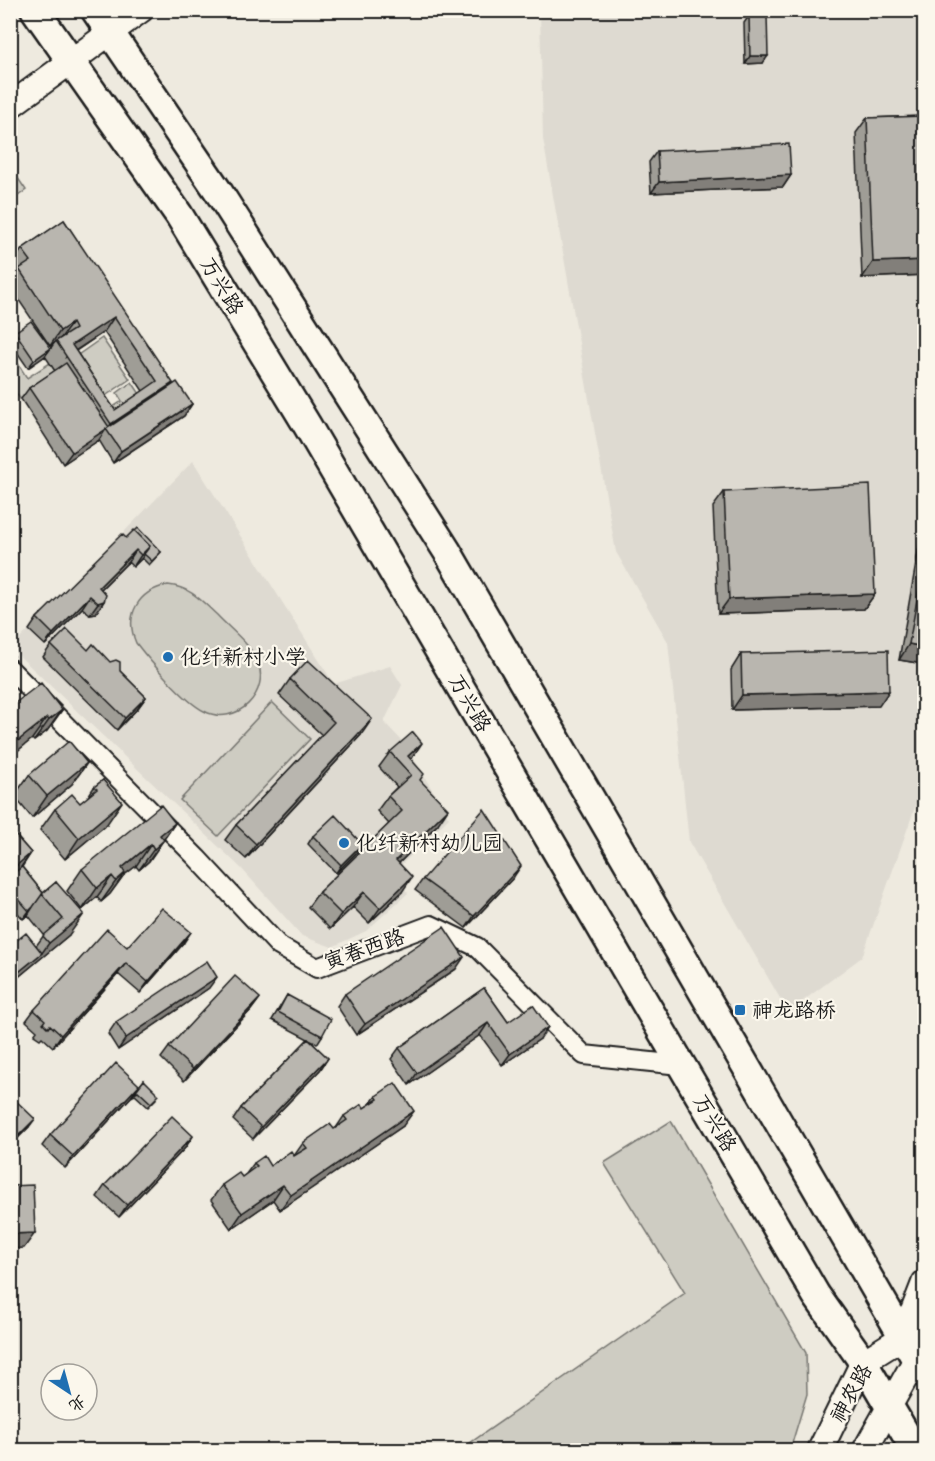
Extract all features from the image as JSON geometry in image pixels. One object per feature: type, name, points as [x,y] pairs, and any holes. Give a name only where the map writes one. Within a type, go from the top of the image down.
[{"type":"main road","name":"万兴路","points":[[35,10],[179,215],[295,405],[816,1295],[863,1362],[915,1450]]},
{"type":"main road","points":[[94,10],[112,33],[218,191],[447,551],[914,1356]]},
{"type":"street","points":[[10,106],[141,10]]},
{"type":"street","name":"寅春西路","points":[[10,669],[197,858],[279,946],[317,968],[431,925],[477,947],[585,1055],[680,1065]]},
{"type":"street","name":"神农路","points":[[914,1356],[924,1283]]},
{"type":"street","name":"神农路","points":[[865,1450],[914,1356],[924,1315]]},
{"type":"street","name":"神农路","points":[[820,1450],[863,1362],[914,1356]]},
{"type":"shaded area","points":[[540,11],[924,11],[924,782],[862,957],[788,1012],[689,842],[668,642],[616,552],[543,139]]},
{"type":"shaded area","points":[[15,174],[26,190],[11,201],[11,177]]},
{"type":"shaded area","points":[[102,338],[130,379],[95,403],[68,362]]},
{"type":"shaded area","points":[[17,362],[27,378],[50,363],[58,375],[20,399],[11,385],[10,366]]},
{"type":"shaded area","points":[[132,382],[142,397],[114,416],[110,409],[122,401],[117,393]]},
{"type":"shaded area","name":"化纤新村小学","points":[[193,461],[334,684],[390,666],[402,685],[384,722],[405,744],[449,818],[392,874],[408,893],[366,931],[332,947],[302,936],[241,868],[11,648]]},
{"type":"shaded area","points":[[168,585],[183,588],[200,599],[238,636],[257,660],[260,684],[248,704],[239,711],[228,715],[216,715],[196,706],[168,680],[136,643],[132,623],[136,606],[149,593]]},
{"type":"shaded area","points":[[272,702],[310,739],[218,836],[180,800]]},
{"type":"shaded area","points":[[671,1121],[806,1353],[807,1394],[790,1450],[460,1450],[685,1293],[604,1163]]},
{"type":"building","points":[[767,15],[768,56],[750,56],[749,16]]},
{"type":"building","points":[[924,116],[924,260],[873,262],[867,118]]},
{"type":"building","points":[[789,144],[791,175],[659,182],[657,151]]},
{"type":"building","points":[[64,220],[173,383],[111,424],[56,341],[75,329],[72,323],[60,331],[19,269],[31,261],[22,249]],"holes":[[[114,317],[157,381],[115,410],[72,345]]]},
{"type":"building","points":[[31,321],[51,348],[34,360],[15,332]]},
{"type":"building","points":[[66,363],[109,427],[72,452],[29,388]]},
{"type":"building","points":[[177,382],[192,404],[121,451],[106,429]]},
{"type":"building","points":[[870,485],[875,594],[729,599],[724,492]]},
{"type":"building","points":[[138,528],[161,552],[152,561],[144,554],[150,546],[135,531]]},
{"type":"building","points":[[134,530],[150,546],[141,555],[136,550],[99,587],[106,595],[104,601],[98,603],[90,596],[53,634],[37,618],[122,534],[126,538]]},
{"type":"building","points":[[924,561],[924,647],[909,644]]},
{"type":"building","points":[[67,629],[88,650],[93,644],[110,662],[116,660],[120,662],[120,671],[146,697],[125,718],[51,645]]},
{"type":"building","points":[[888,650],[889,691],[742,695],[741,654]]},
{"type":"building","points":[[308,660],[372,719],[256,844],[236,825],[334,722],[290,679]]},
{"type":"building","points":[[41,683],[62,710],[49,720],[47,718],[10,747],[10,707]]},
{"type":"building","points":[[413,732],[422,743],[408,756],[424,774],[420,780],[448,809],[396,860],[412,877],[380,908],[364,892],[341,914],[319,892],[402,811],[388,796],[411,775],[390,752]]},
{"type":"building","points":[[69,741],[87,763],[47,796],[29,775]]},
{"type":"building","points":[[103,780],[122,802],[79,838],[55,809],[72,794],[80,803],[97,789],[94,787]]},
{"type":"building","points":[[161,805],[175,823],[160,835],[164,840],[154,849],[151,844],[122,868],[125,873],[116,881],[112,876],[97,888],[82,869]]},
{"type":"building","points":[[484,809],[521,866],[474,916],[423,879]]},
{"type":"building","points":[[335,815],[362,844],[341,865],[313,836]]},
{"type":"building","points":[[10,829],[31,853],[17,865],[10,857]]},
{"type":"building","points":[[22,867],[43,893],[29,911],[10,889],[10,876]]},
{"type":"building","points":[[56,882],[84,914],[49,943],[43,936],[63,919],[42,894]]},
{"type":"building","points":[[162,908],[191,932],[148,982],[126,963],[61,1035],[50,1025],[48,1028],[43,1023],[45,1020],[34,1010],[107,929],[127,947]]},
{"type":"building","points":[[444,927],[464,957],[365,1024],[345,994]]},
{"type":"building","points":[[26,933],[42,953],[10,979],[10,946]]},
{"type":"building","points":[[207,961],[217,977],[126,1038],[116,1022]]},
{"type":"building","points":[[235,976],[260,998],[193,1069],[169,1047]]},
{"type":"building","points":[[484,988],[508,1022],[533,1005],[548,1027],[510,1054],[488,1023],[417,1073],[399,1048]]},
{"type":"building","points":[[287,995],[331,1019],[322,1036],[278,1012]]},
{"type":"building","points":[[308,1039],[328,1058],[261,1127],[241,1108]]},
{"type":"building","points":[[116,1063],[139,1085],[73,1156],[50,1135]]},
{"type":"building","points":[[144,1080],[159,1095],[151,1103],[138,1091],[134,1093]]},
{"type":"building","points":[[395,1083],[414,1111],[291,1195],[283,1185],[242,1213],[222,1185],[239,1173],[242,1177],[257,1166],[254,1163],[264,1156],[270,1166],[291,1151],[294,1156],[307,1148],[303,1143],[330,1124],[334,1129],[347,1120],[344,1116],[362,1104],[364,1108],[378,1099],[376,1096]]},
{"type":"building","points":[[10,1095],[35,1119],[19,1135],[10,1127],[10,1121],[15,1117],[10,1112]]},
{"type":"building","points":[[172,1116],[193,1136],[127,1205],[105,1185]]},
{"type":"building","points":[[33,1185],[35,1233],[10,1234],[10,1186]]},
{"type":"place","name":"化纤新村小学","points":[[168,657]]},
{"type":"place","name":"化纤新村幼儿园","points":[[344,843]]},
{"type":"place","name":"神龙路桥","points":[[740,1010]]}]
